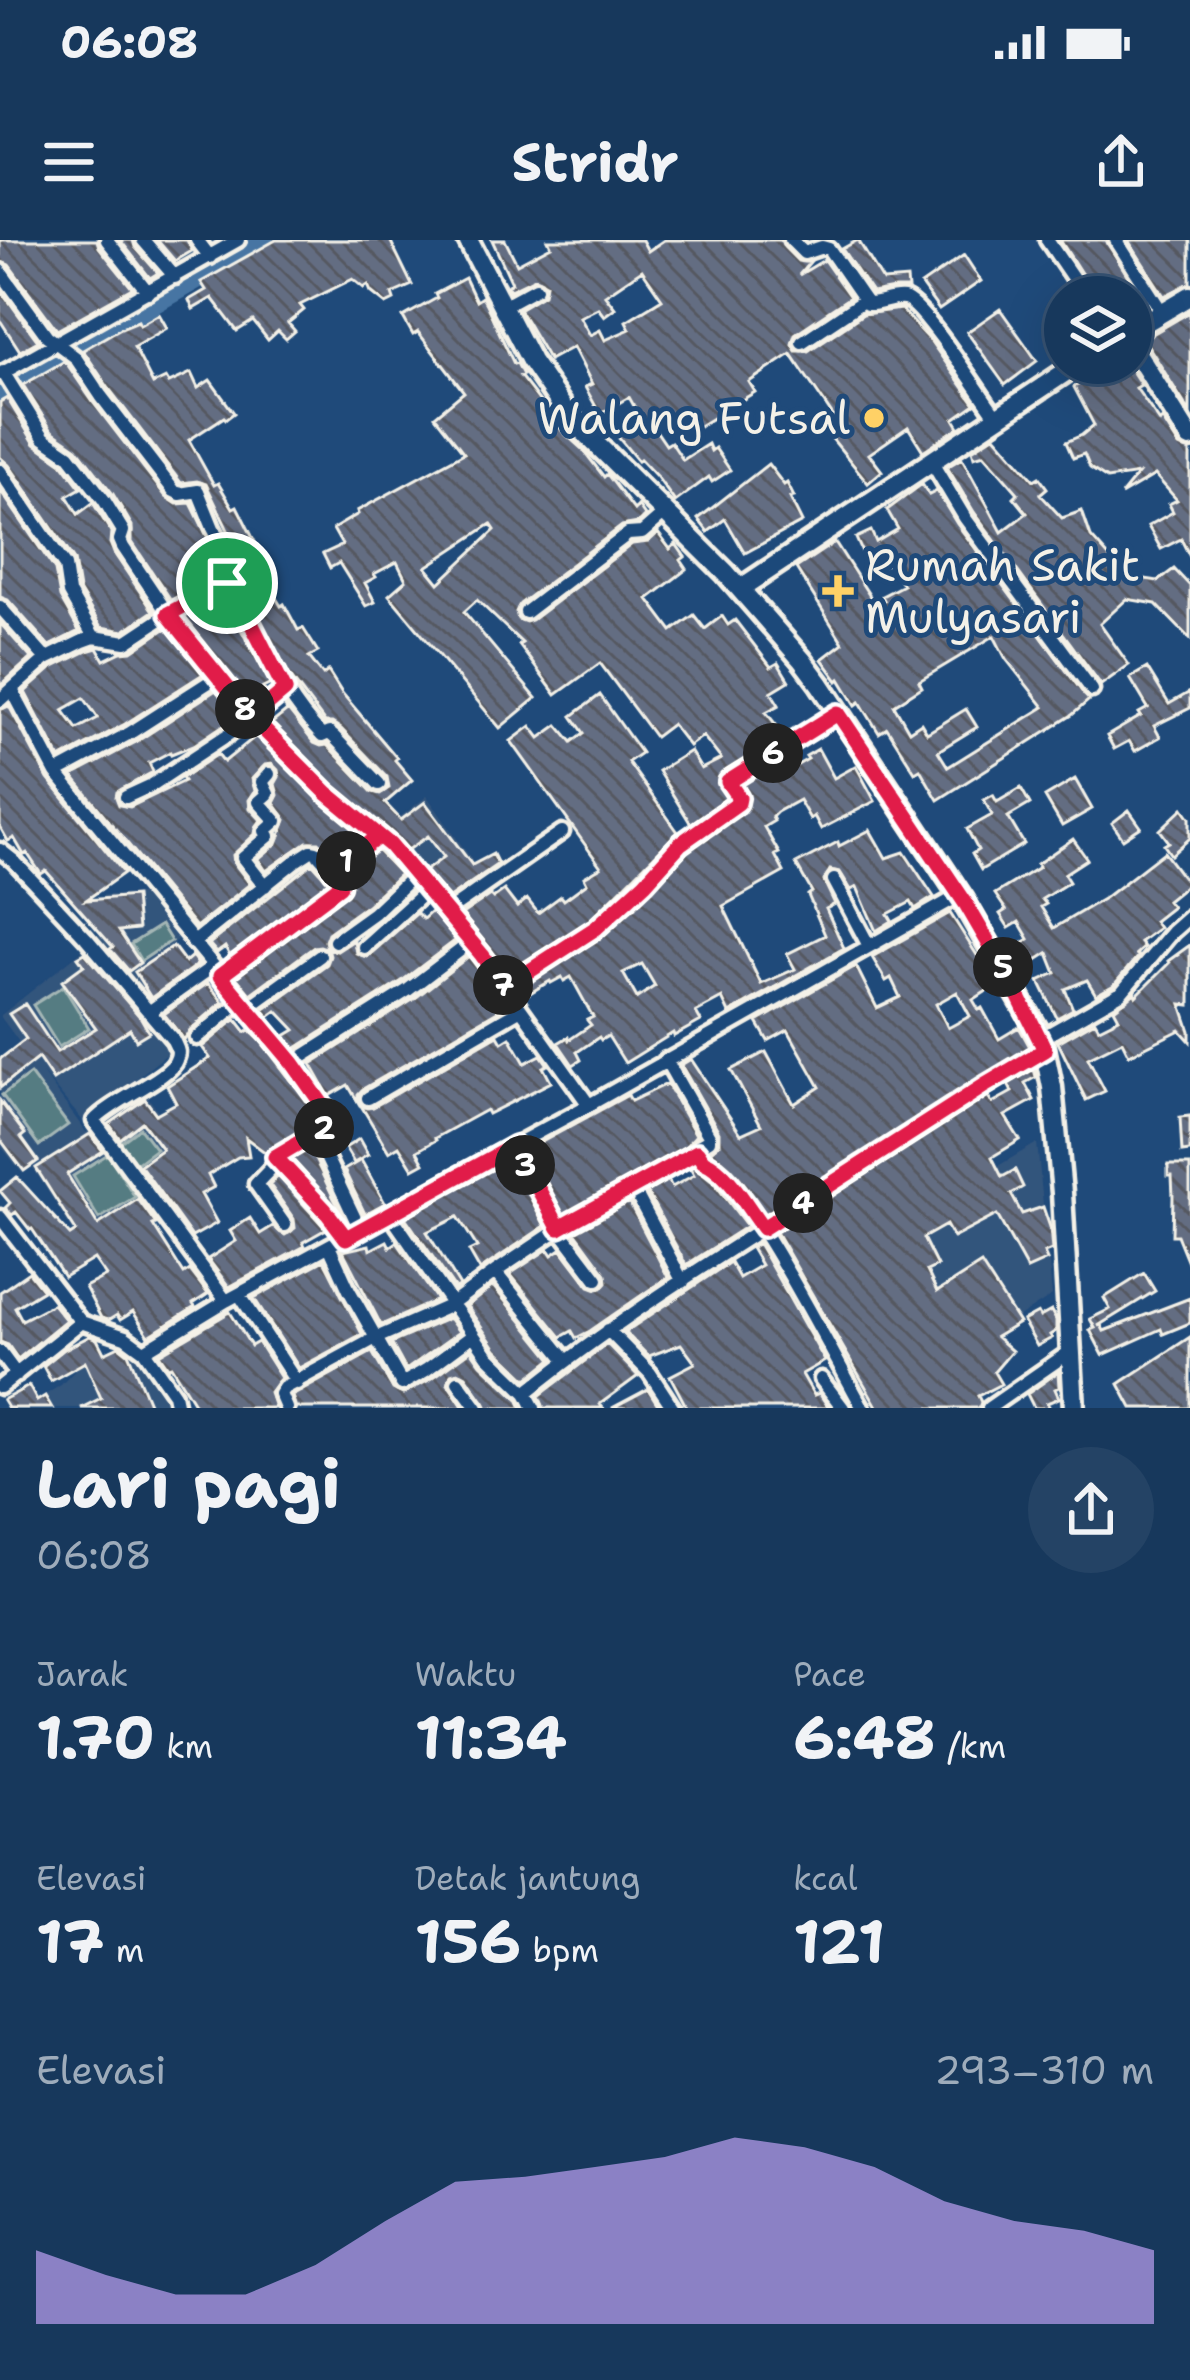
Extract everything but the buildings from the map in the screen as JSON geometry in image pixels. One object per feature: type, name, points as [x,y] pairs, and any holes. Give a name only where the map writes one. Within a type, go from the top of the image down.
[{"type":"main road","points":[[468,240],[531,361],[571,418],[740,589],[802,660],[960,895],[1043,1044],[1062,1193],[1074,1408]]},
{"type":"main road","points":[[1152,319],[1190,296]]},
{"type":"main road","points":[[1152,377],[1190,438]]},
{"type":"main road","points":[[740,589],[1047,384]]},
{"type":"street","points":[[107,240],[148,292]]},
{"type":"street","points":[[143,240],[175,277]]},
{"type":"street","points":[[197,240],[210,256]]},
{"type":"street","points":[[238,240],[3,374],[44,438],[66,452],[104,500],[123,531],[123,548],[218,677],[252,718],[415,874],[505,987],[589,1105]]},
{"type":"street","points":[[791,240],[805,253],[829,249],[863,301],[872,306],[908,300],[927,318],[998,417]]},
{"type":"street","points":[[1047,240],[1072,276]]},
{"type":"street","points":[[1116,240],[1162,313]]},
{"type":"street","points":[[0,271],[47,336],[75,356],[174,490],[199,492],[237,571],[236,578],[126,642],[94,637],[46,659],[0,700]]},
{"type":"street","points":[[503,306],[536,288]]},
{"type":"street","points":[[802,342],[863,301]]},
{"type":"street","points":[[931,461],[965,518],[1092,690]]},
{"type":"street","points":[[0,471],[64,566],[69,593],[94,637]]},
{"type":"street","points":[[526,612],[628,534],[643,533],[666,512]]},
{"type":"street","points":[[227,583],[285,690],[322,736],[334,737],[379,784]]},
{"type":"street","points":[[0,607],[46,659]]},
{"type":"street","points":[[56,773],[130,734],[218,677]]},
{"type":"street","points":[[12,690],[56,773],[293,1063],[332,1122],[275,1157],[346,1238]]},
{"type":"street","points":[[126,797],[252,718],[285,690]]},
{"type":"street","points":[[505,987],[596,928],[680,844],[738,803],[728,782],[838,713]]},
{"type":"street","points":[[265,886],[243,858],[269,836],[266,831],[276,821],[259,802],[268,794],[262,782],[268,774]]},
{"type":"street","points":[[447,912],[562,832]]},
{"type":"street","points":[[333,871],[379,836]]},
{"type":"street","points":[[0,850],[86,938],[173,1040],[178,1052],[170,1070],[94,1121],[297,1383]]},
{"type":"street","points":[[149,1012],[340,886],[339,878],[311,850],[193,943]]},
{"type":"street","points":[[335,941],[415,874]]},
{"type":"street","points":[[834,880],[869,946]]},
{"type":"street","points":[[364,947],[428,890]]},
{"type":"street","points":[[144,1351],[232,1297],[589,1105],[960,895]]},
{"type":"street","points":[[526,1393],[608,1330],[1121,993],[1190,916]]},
{"type":"street","points":[[293,1063],[408,990],[471,943]]},
{"type":"street","points":[[197,1038],[320,956]]},
{"type":"street","points":[[368,1098],[521,1009]]},
{"type":"street","points":[[666,1060],[709,1136],[697,1152],[763,1228],[862,1408]]},
{"type":"street","points":[[515,1145],[559,1228],[597,1279]]},
{"type":"street","points":[[286,1408],[280,1391],[451,1305],[559,1228],[697,1152]]},
{"type":"street","points":[[325,1155],[361,1229]]},
{"type":"street","points":[[278,1161],[256,1184],[284,1225]]},
{"type":"street","points":[[633,1188],[682,1282]]},
{"type":"street","points":[[390,1214],[488,1356],[526,1393],[534,1408]]},
{"type":"street","points":[[0,1217],[81,1322],[125,1337],[144,1351],[174,1394],[177,1408]]},
{"type":"street","points":[[329,1246],[401,1384],[473,1335]]},
{"type":"street","points":[[495,1272],[566,1360]]},
{"type":"street","points":[[0,1387],[81,1322]]},
{"type":"street","points":[[608,1330],[650,1373],[673,1408]]},
{"type":"street","points":[[989,1408],[1071,1351]]},
{"type":"street","points":[[0,1352],[16,1375]]},
{"type":"street","points":[[821,1379],[843,1408]]},
{"type":"street","points":[[458,1382],[477,1408]]},
{"type":"shaded area","points":[[427,796],[472,860],[433,891],[381,832]]},
{"type":"shaded area","points":[[141,894],[177,939],[174,944],[185,961],[143,992],[94,940],[105,930],[103,895]]},
{"type":"shaded area","points":[[89,945],[172,1050],[83,1121],[41,1071],[86,1132],[145,1093],[190,1155],[142,1190],[160,1219],[92,1261],[33,1168],[44,1160],[22,1173],[0,1145],[0,1058],[19,1042],[0,1016]]},
{"type":"shaded area","points":[[1037,1143],[1052,1296],[877,1408],[863,1408],[760,1227],[810,1198],[844,1260]]},
{"type":"shaded area","points":[[123,1343],[145,1353],[186,1396],[183,1408],[24,1408],[61,1385],[83,1362]]},
{"type":"green space","points":[[161,925],[171,941],[141,961],[131,944]]},
{"type":"green space","points":[[63,986],[89,1028],[59,1047],[33,1005]]},
{"type":"green space","points":[[30,1074],[68,1125],[39,1146],[2,1095]]},
{"type":"green space","points":[[140,1128],[156,1149],[136,1164],[120,1143]]},
{"type":"green space","points":[[108,1154],[135,1197],[99,1219],[73,1176]]},
{"type":"waterway","points":[[0,389],[261,240]]},
{"type":"place","name":"Walang Futsal","points":[[874,418]]},
{"type":"place","name":"Rumah Sakit Mulyasari","points":[[838,591]]},
{"type":"route","points":[[227,583],[168,614],[252,718],[276,742],[327,793],[390,845],[505,987],[596,928],[680,844],[738,803],[728,782],[838,713],[966,904],[1045,1050],[763,1228],[697,1152],[559,1228],[515,1145],[346,1238],[275,1157],[329,1125],[331,1117],[220,976],[340,886],[333,871],[379,836],[327,793],[252,718],[285,690],[227,583]]}]
